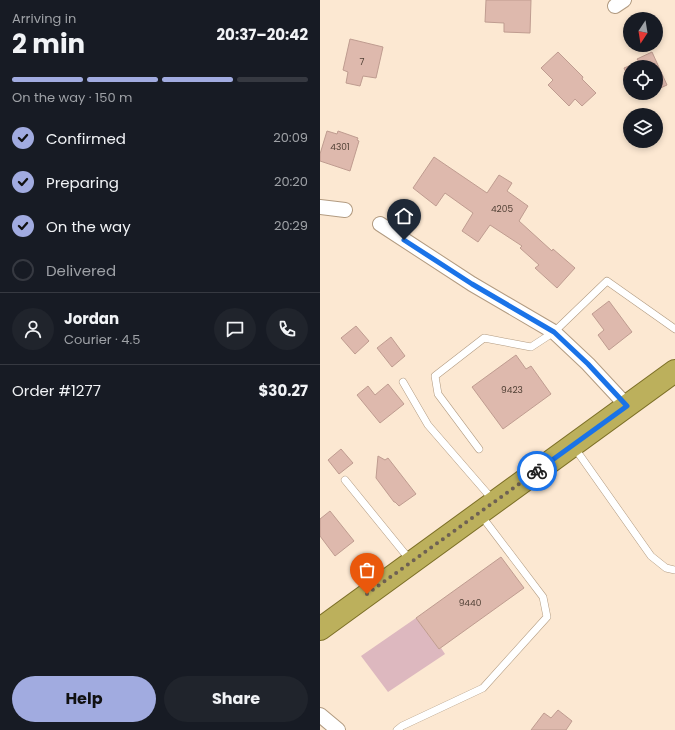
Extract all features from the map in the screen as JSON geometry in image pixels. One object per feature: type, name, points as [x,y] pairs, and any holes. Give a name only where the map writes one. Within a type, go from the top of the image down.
[{"type":"highway","points":[[320,629],[675,371]]},
{"type":"street","points":[[320,207],[345,210]]},
{"type":"street","points":[[380,224],[472,284],[554,332],[588,364],[627,406]]},
{"type":"street","points":[[320,715],[338,730]]},
{"type":"lane","points":[[479,449],[438,394],[435,376],[484,338],[531,347],[554,332],[607,281],[675,329]]},
{"type":"lane","points":[[397,730],[402,726],[483,688],[547,617],[543,597],[487,507],[428,424],[403,382]]},
{"type":"lane","points":[[572,445],[651,556],[666,568],[675,570]]},
{"type":"lane","points":[[345,480],[412,562]]},
{"type":"shaded area","points":[[416,618],[439,649],[441,648],[445,654],[388,692],[361,656]]},
{"type":"building","points":[[486,0],[531,0],[530,33],[504,32],[504,23],[485,22]]},
{"type":"building","points":[[350,39],[383,47],[376,78],[363,76],[360,86],[346,83],[348,72],[343,70]]},
{"type":"building","points":[[558,52],[583,77],[582,79],[596,93],[582,106],[575,99],[569,106],[548,85],[553,80],[541,68]]},
{"type":"building","points":[[652,52],[656,60],[638,60],[637,59]]},
{"type":"building","points":[[663,76],[667,85],[663,87]]},
{"type":"building","points":[[327,131],[337,134],[338,131],[358,138],[357,140],[359,141],[350,171],[320,161],[320,154]]},
{"type":"building","points":[[434,157],[487,193],[499,175],[512,183],[507,191],[528,206],[519,221],[552,251],[553,249],[575,268],[557,288],[535,268],[539,265],[520,248],[522,246],[490,225],[478,242],[462,231],[473,213],[445,193],[436,206],[413,188]]},
{"type":"building","points":[[609,301],[632,332],[609,350],[598,335],[604,330],[592,314]]},
{"type":"building","points":[[356,326],[369,341],[355,354],[341,338]]},
{"type":"building","points":[[391,337],[405,356],[392,367],[377,348]]},
{"type":"building","points":[[516,355],[526,369],[531,366],[551,394],[503,429],[472,387]]},
{"type":"building","points":[[388,384],[404,404],[380,423],[357,395],[368,386],[375,395]]},
{"type":"building","points":[[341,449],[353,463],[339,474],[328,460]]},
{"type":"building","points":[[378,456],[385,460],[388,458],[416,494],[399,506],[394,502],[376,478]]},
{"type":"building","points":[[330,511],[354,541],[335,556],[320,536],[320,519]]},
{"type":"building","points":[[501,557],[524,588],[439,649],[416,618]]},
{"type":"building","points":[[558,710],[572,721],[566,730],[531,730],[544,713],[551,718]]},
{"type":"way so far","points":[[367,594],[537,471]]},
{"type":"route","points":[[404,240],[472,284],[554,332],[588,364],[627,406],[537,471]]}]
